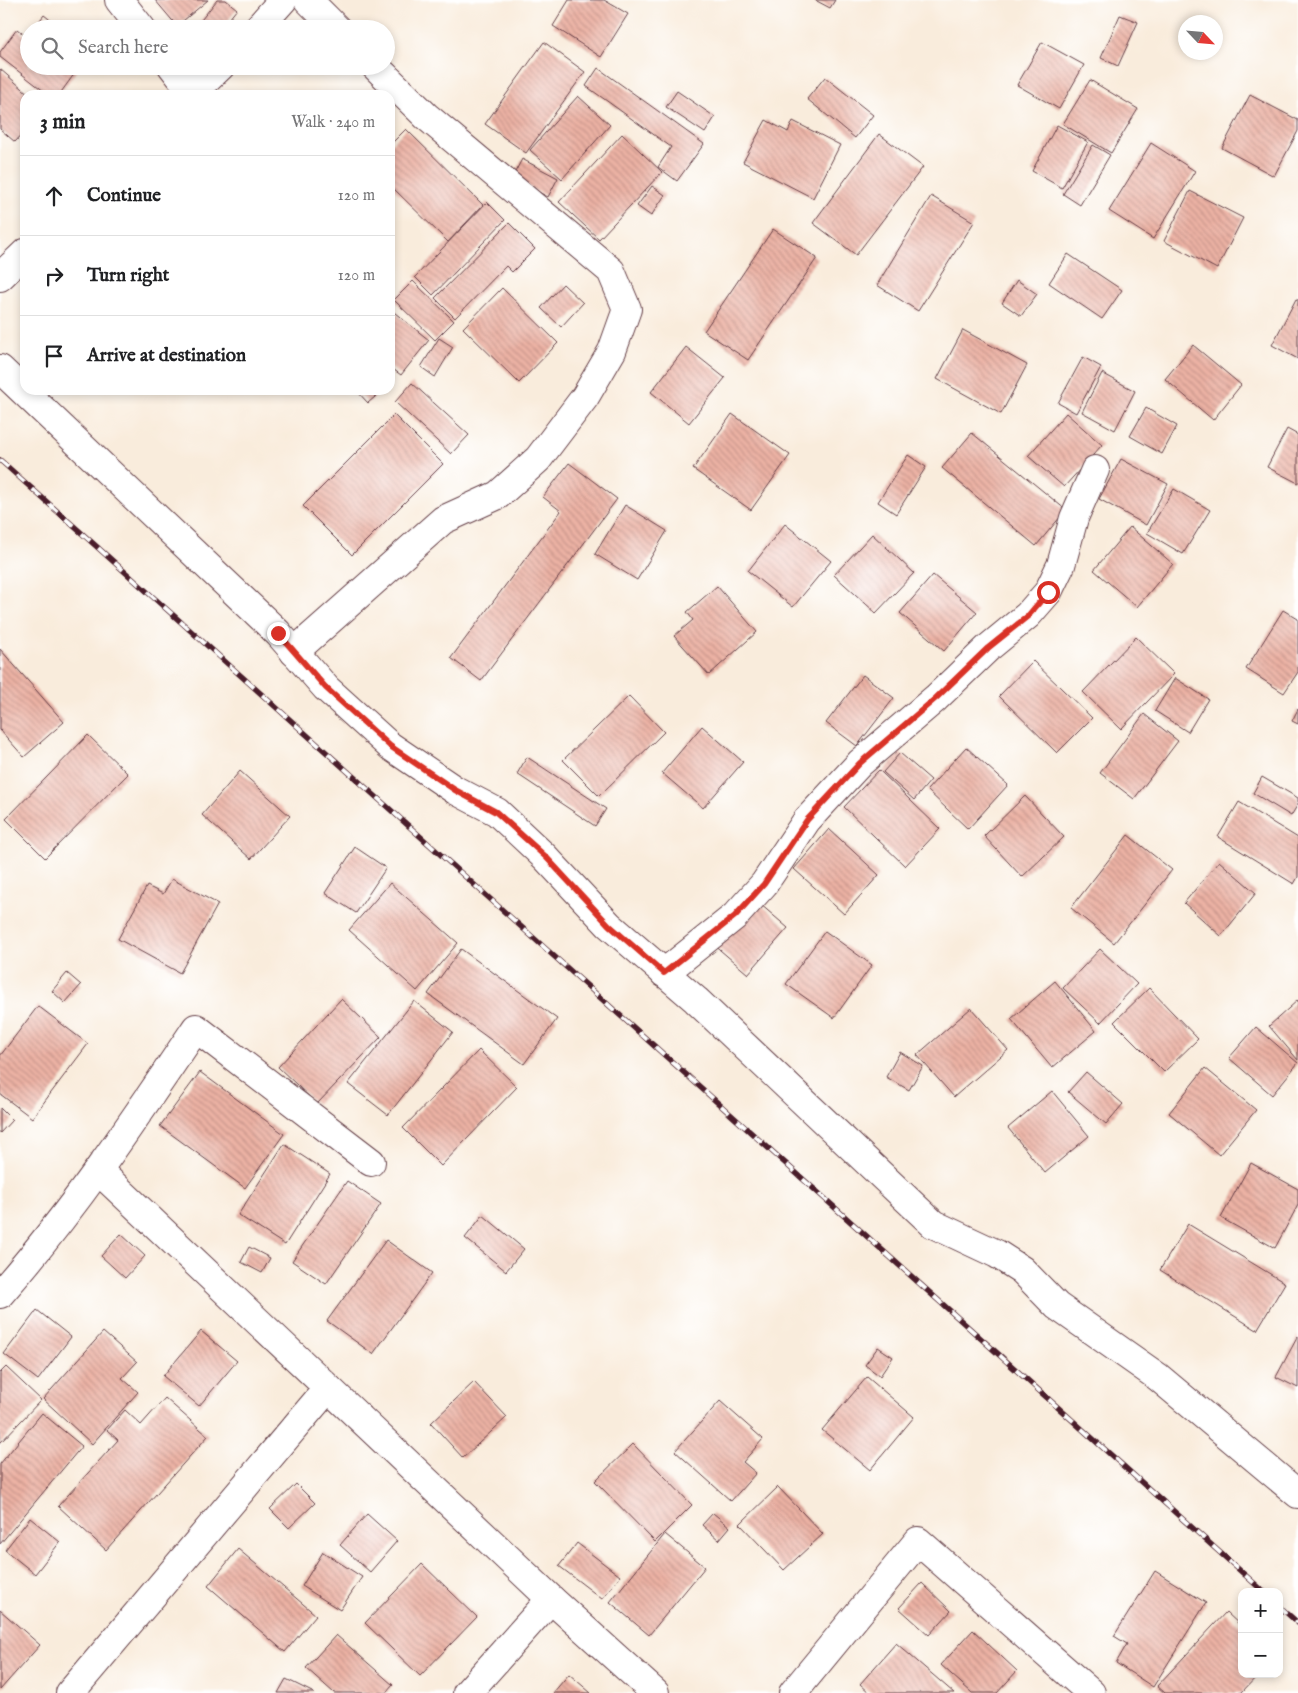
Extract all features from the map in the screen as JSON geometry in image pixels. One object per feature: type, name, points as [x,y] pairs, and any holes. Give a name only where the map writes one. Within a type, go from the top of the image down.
[{"type":"street","points":[[119,0],[135,20]]},
{"type":"street","points":[[265,20],[282,0]]},
{"type":"street","points":[[308,0],[328,20]]},
{"type":"street","points":[[178,75],[189,90]]},
{"type":"street","points":[[196,90],[212,75]]},
{"type":"street","points":[[294,652],[443,520],[498,495],[538,459],[585,397],[612,351],[627,310],[611,271],[426,116],[384,75]]},
{"type":"street","points":[[0,277],[20,258]]},
{"type":"street","points":[[0,369],[20,388]]},
{"type":"street","points":[[27,395],[278,633],[326,688],[390,746],[455,790],[496,812],[546,857],[609,925],[664,973],[933,1224],[997,1254],[1022,1270],[1057,1306],[1158,1376],[1298,1494]]},
{"type":"street","points":[[664,973],[735,916],[764,884],[807,820],[860,763],[936,698],[988,648],[1028,616],[1048,592],[1061,565],[1074,518],[1095,470]]},
{"type":"street","points":[[0,1294],[28,1262],[99,1170],[196,1028],[371,1162]]},
{"type":"street","points":[[99,1170],[551,1599],[655,1693]]},
{"type":"street","points":[[70,1693],[328,1388]]},
{"type":"street","points":[[793,1693],[918,1541],[1091,1693]]},
{"type":"street","points":[[467,1693],[551,1599]]},
{"type":"building","points":[[155,0],[208,0],[184,20],[172,20]]},
{"type":"building","points":[[217,0],[226,0],[237,9],[228,20],[201,20]]},
{"type":"building","points":[[569,0],[604,0],[628,14],[601,57],[553,26]]},
{"type":"building","points":[[815,0],[835,0],[830,8]]},
{"type":"building","points":[[44,15],[50,20],[40,20]]},
{"type":"building","points":[[1120,15],[1138,22],[1118,66],[1101,58]]},
{"type":"building","points":[[17,29],[20,31],[20,73],[0,57],[0,52]]},
{"type":"building","points":[[544,42],[585,72],[526,153],[485,124]]},
{"type":"building","points":[[1042,42],[1084,65],[1059,109],[1017,85]]},
{"type":"building","points":[[598,68],[704,144],[677,181],[658,167],[671,147],[586,86]]},
{"type":"building","points":[[0,69],[24,90],[20,90],[20,136],[15,142],[0,129]]},
{"type":"building","points":[[23,75],[73,75],[63,90],[43,90]]},
{"type":"building","points":[[825,77],[873,115],[855,138],[807,99]]},
{"type":"building","points":[[1090,80],[1138,109],[1111,153],[1063,124]]},
{"type":"building","points":[[677,91],[715,117],[705,133],[666,107]]},
{"type":"building","points":[[1250,95],[1298,120],[1298,131],[1274,176],[1222,148]]},
{"type":"building","points":[[578,96],[610,125],[562,179],[530,150]]},
{"type":"building","points":[[766,120],[788,132],[793,121],[840,145],[813,198],[743,162]]},
{"type":"building","points":[[1057,125],[1088,142],[1062,188],[1032,171]]},
{"type":"building","points":[[406,129],[483,205],[448,242],[395,190],[395,140]]},
{"type":"building","points":[[622,134],[662,172],[599,239],[559,202]]},
{"type":"building","points":[[879,134],[923,167],[856,255],[813,223]]},
{"type":"building","points":[[1151,143],[1195,171],[1153,239],[1109,211]]},
{"type":"building","points":[[1093,145],[1110,155],[1080,205],[1063,194]]},
{"type":"building","points":[[522,159],[558,178],[548,197],[512,178]]},
{"type":"building","points":[[652,186],[665,195],[651,216],[637,206]]},
{"type":"building","points":[[1190,191],[1243,218],[1217,269],[1164,241]]},
{"type":"building","points":[[931,196],[974,222],[918,311],[877,285]]},
{"type":"building","points":[[487,202],[505,220],[433,295],[415,277]]},
{"type":"building","points":[[509,223],[535,249],[512,272],[506,266],[455,318],[435,298]]},
{"type":"building","points":[[773,229],[817,258],[748,360],[704,331]]},
{"type":"building","points":[[1068,254],[1122,290],[1102,319],[1049,283]]},
{"type":"building","points":[[1017,280],[1037,294],[1021,316],[1002,303]]},
{"type":"building","points":[[413,281],[454,321],[435,340],[395,299]]},
{"type":"building","points":[[563,284],[583,303],[561,327],[541,308]]},
{"type":"building","points":[[502,288],[558,343],[519,383],[463,328]]},
{"type":"building","points":[[1296,299],[1298,300],[1298,359],[1272,345]]},
{"type":"building","points":[[395,313],[429,340],[401,375],[395,371]]},
{"type":"building","points":[[963,330],[1027,365],[1001,414],[937,379]]},
{"type":"building","points":[[439,338],[453,347],[435,377],[421,367]]},
{"type":"building","points":[[1193,345],[1241,385],[1213,420],[1165,379]]},
{"type":"building","points":[[686,347],[725,378],[689,423],[651,392]]},
{"type":"building","points":[[1083,357],[1101,367],[1076,413],[1058,403]]},
{"type":"building","points":[[1102,373],[1135,391],[1115,430],[1082,412]]},
{"type":"building","points":[[412,383],[469,435],[451,454],[395,402]]},
{"type":"building","points":[[361,395],[377,395],[368,403]]},
{"type":"building","points":[[1146,408],[1177,426],[1162,454],[1130,436]]},
{"type":"building","points":[[1066,413],[1102,445],[1064,487],[1028,456]]},
{"type":"building","points":[[732,414],[790,455],[751,510],[693,469]]},
{"type":"building","points":[[394,415],[443,464],[352,555],[303,506]]},
{"type":"building","points":[[1287,429],[1298,435],[1298,483],[1267,467]]},
{"type":"building","points":[[972,433],[1066,510],[1036,546],[942,468]]},
{"type":"building","points":[[908,455],[926,467],[896,514],[878,502]]},
{"type":"building","points":[[1121,459],[1168,484],[1146,525],[1099,499]]},
{"type":"building","points":[[569,463],[617,499],[481,681],[451,658],[561,511],[543,497]]},
{"type":"building","points":[[1174,489],[1210,510],[1183,554],[1147,533]]},
{"type":"building","points":[[625,505],[667,531],[637,580],[595,554]]},
{"type":"building","points":[[785,524],[831,561],[793,607],[748,571]]},
{"type":"building","points":[[1130,527],[1173,564],[1137,607],[1094,570]]},
{"type":"building","points":[[872,534],[914,573],[876,613],[834,575]]},
{"type":"building","points":[[933,575],[977,612],[944,651],[900,613]]},
{"type":"building","points":[[717,586],[757,632],[709,675],[674,636],[693,620],[687,612]]},
{"type":"building","points":[[1283,610],[1298,619],[1298,672],[1284,693],[1246,669]]},
{"type":"building","points":[[1136,637],[1174,674],[1121,729],[1083,692]]},
{"type":"building","points":[[0,649],[64,722],[24,757],[0,730]]},
{"type":"building","points":[[1033,661],[1092,718],[1057,753],[999,696]]},
{"type":"building","points":[[863,675],[894,698],[857,746],[826,723]]},
{"type":"building","points":[[1175,678],[1208,699],[1188,732],[1155,711]]},
{"type":"building","points":[[629,696],[664,732],[599,796],[563,760]]},
{"type":"building","points":[[1298,709],[1298,724],[1292,721]]},
{"type":"building","points":[[1144,714],[1178,741],[1134,799],[1100,773]]},
{"type":"building","points":[[702,726],[743,762],[703,808],[662,773]]},
{"type":"building","points":[[88,735],[128,774],[45,858],[6,819]]},
{"type":"building","points":[[966,747],[1008,785],[968,829],[927,790]]},
{"type":"building","points":[[900,753],[931,780],[914,800],[883,772]]},
{"type":"building","points":[[527,757],[606,809],[595,826],[517,774]]},
{"type":"building","points":[[879,770],[940,829],[905,866],[844,807]]},
{"type":"building","points":[[240,771],[290,816],[251,859],[202,815]]},
{"type":"building","points":[[1262,777],[1298,798],[1298,804],[1291,816],[1253,793]]},
{"type":"building","points":[[1025,796],[1064,837],[1022,877],[984,836]]},
{"type":"building","points":[[1239,802],[1298,838],[1298,877],[1294,884],[1218,837]]},
{"type":"building","points":[[829,829],[879,875],[844,914],[794,869]]},
{"type":"building","points":[[1128,835],[1172,870],[1114,943],[1071,908]]},
{"type":"building","points":[[355,847],[386,868],[356,913],[325,893]]},
{"type":"building","points":[[1219,861],[1256,893],[1221,936],[1184,903]]},
{"type":"building","points":[[172,879],[218,904],[180,973],[118,939],[147,886],[163,894]]},
{"type":"building","points":[[390,883],[458,943],[417,991],[349,930]]},
{"type":"building","points":[[753,898],[788,928],[748,974],[713,944]]},
{"type":"building","points":[[825,931],[872,965],[834,1018],[786,984]]},
{"type":"building","points":[[461,949],[557,1019],[524,1064],[428,994]]},
{"type":"building","points":[[1100,949],[1137,984],[1100,1023],[1063,988]]},
{"type":"building","points":[[67,973],[81,985],[65,1003],[52,991]]},
{"type":"building","points":[[1055,981],[1096,1031],[1052,1068],[1011,1019]]},
{"type":"building","points":[[1149,988],[1198,1039],[1164,1072],[1114,1022]]},
{"type":"building","points":[[341,999],[381,1037],[317,1104],[278,1067]]},
{"type":"building","points":[[1298,1000],[1298,1060],[1269,1026]]},
{"type":"building","points":[[414,1001],[453,1032],[388,1115],[348,1084]]},
{"type":"building","points":[[38,1006],[88,1044],[32,1118],[0,1094],[0,1056]]},
{"type":"building","points":[[971,1008],[1008,1050],[954,1097],[917,1055]]},
{"type":"building","points":[[1256,1027],[1298,1063],[1272,1095],[1229,1058]]},
{"type":"building","points":[[479,1050],[517,1087],[441,1166],[403,1128]]},
{"type":"building","points":[[900,1052],[923,1066],[909,1090],[886,1077]]},
{"type":"building","points":[[1205,1068],[1256,1110],[1219,1155],[1169,1113]]},
{"type":"building","points":[[200,1072],[284,1134],[245,1188],[160,1126]]},
{"type":"building","points":[[1086,1072],[1123,1104],[1106,1124],[1068,1092]]},
{"type":"building","points":[[1052,1091],[1089,1136],[1045,1173],[1008,1128]]},
{"type":"building","points":[[0,1108],[12,1120],[0,1133]]},
{"type":"building","points":[[284,1144],[330,1174],[285,1245],[238,1215]]},
{"type":"building","points":[[1251,1163],[1298,1189],[1298,1205],[1275,1248],[1221,1218]]},
{"type":"building","points":[[347,1181],[381,1204],[326,1284],[292,1261]]},
{"type":"building","points":[[483,1215],[524,1249],[506,1271],[465,1238]]},
{"type":"building","points":[[1188,1224],[1285,1283],[1257,1330],[1160,1270]]},
{"type":"building","points":[[121,1234],[145,1256],[125,1278],[101,1256]]},
{"type":"building","points":[[386,1240],[432,1273],[373,1354],[327,1321]]},
{"type":"building","points":[[249,1247],[270,1258],[262,1273],[241,1262]]},
{"type":"building","points":[[37,1310],[71,1337],[38,1380],[4,1354]]},
{"type":"building","points":[[201,1331],[237,1361],[199,1406],[163,1376]]},
{"type":"building","points":[[103,1332],[137,1362],[122,1378],[138,1392],[92,1444],[43,1399]]},
{"type":"building","points":[[1298,1336],[1298,1388],[1276,1377]]},
{"type":"building","points":[[878,1347],[893,1357],[880,1376],[865,1365]]},
{"type":"building","points":[[6,1367],[41,1400],[0,1443],[0,1373]]},
{"type":"building","points":[[867,1377],[914,1417],[870,1470],[822,1430]]},
{"type":"building","points":[[474,1382],[507,1417],[463,1458],[431,1423]]},
{"type":"building","points":[[165,1398],[208,1436],[106,1550],[58,1506],[118,1440],[107,1430],[125,1410],[141,1425]]},
{"type":"building","points":[[720,1401],[763,1439],[743,1462],[756,1473],[731,1501],[675,1451]]},
{"type":"building","points":[[42,1413],[82,1446],[0,1544],[0,1464]]},
{"type":"building","points":[[633,1444],[692,1505],[655,1542],[595,1481]]},
{"type":"building","points":[[296,1484],[315,1503],[289,1528],[270,1509]]},
{"type":"building","points":[[778,1487],[823,1534],[784,1570],[740,1524]]},
{"type":"building","points":[[713,1513],[730,1527],[719,1540],[702,1525]]},
{"type":"building","points":[[367,1514],[397,1541],[370,1572],[340,1545]]},
{"type":"building","points":[[30,1518],[60,1542],[35,1574],[5,1550]]},
{"type":"building","points":[[665,1534],[705,1567],[649,1635],[610,1602]]},
{"type":"building","points":[[577,1543],[620,1576],[602,1599],[559,1566]]},
{"type":"building","points":[[238,1549],[316,1615],[285,1652],[208,1586]]},
{"type":"building","points":[[323,1552],[362,1577],[340,1610],[302,1586]]},
{"type":"building","points":[[422,1564],[477,1617],[420,1676],[365,1623]]},
{"type":"building","points":[[1155,1571],[1206,1603],[1153,1687],[1116,1663],[1127,1644],[1114,1636]]},
{"type":"building","points":[[922,1583],[951,1611],[929,1635],[899,1608]]},
{"type":"building","points":[[0,1610],[40,1645],[0,1690]]},
{"type":"building","points":[[1226,1612],[1238,1623],[1238,1678],[1255,1678],[1241,1693],[1165,1693],[1157,1686]]},
{"type":"building","points":[[973,1630],[1017,1671],[997,1693],[972,1693],[941,1665]]},
{"type":"building","points":[[336,1635],[393,1685],[386,1693],[334,1693],[306,1668]]},
{"type":"building","points":[[896,1643],[954,1693],[870,1693],[860,1684]]},
{"type":"building","points":[[569,1674],[591,1693],[553,1693]]},
{"type":"building","points":[[286,1679],[314,1693],[278,1693]]},
{"type":"railway","points":[[0,460],[1260,1588]]},
{"type":"railway","points":[[1283,1610],[1298,1623]]},
{"type":"route","points":[[278,633],[326,688],[390,746],[455,790],[496,812],[546,857],[609,925],[664,973],[735,916],[764,884],[807,820],[860,763],[936,698],[988,648],[1028,616],[1048,592]]}]
